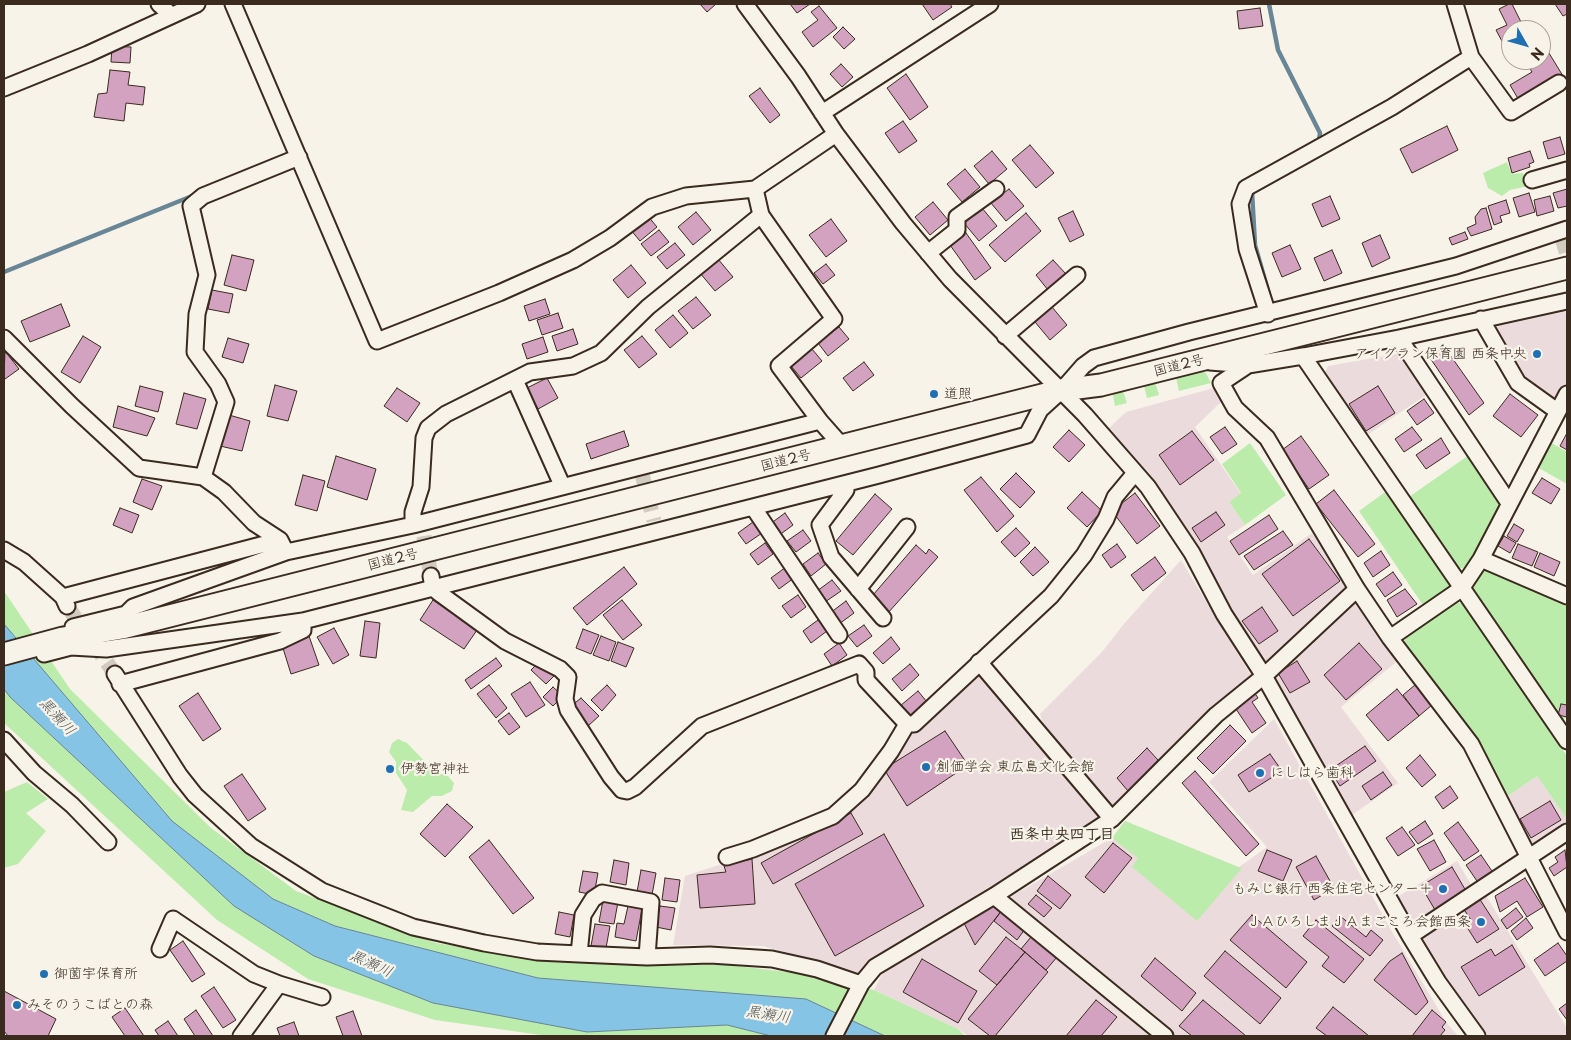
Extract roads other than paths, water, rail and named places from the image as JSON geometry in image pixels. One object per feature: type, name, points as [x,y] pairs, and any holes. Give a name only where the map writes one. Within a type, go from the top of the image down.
[{"type":"highway","name":"国道2号","points":[[4,654],[64,639],[122,628],[843,447],[1062,390],[1101,385],[1567,268]]},
{"type":"street","points":[[159,4],[171,15]]},
{"type":"street","points":[[4,88],[88,54],[197,4]]},
{"type":"street","points":[[234,4],[377,341],[499,293],[573,260],[610,238],[652,207],[686,196],[755,189],[836,134]]},
{"type":"street","points":[[745,4],[798,76],[836,134],[928,253],[1005,336],[1062,390],[1148,487],[1192,553],[1224,614],[1264,676],[1410,936],[1438,982],[1477,1036]]},
{"type":"street","points":[[822,113],[990,4]]},
{"type":"street","points":[[1455,4],[1471,57],[1511,112],[1559,83]]},
{"type":"street","points":[[1268,314],[1247,249],[1240,204],[1246,188],[1392,106],[1471,57]]},
{"type":"street","points":[[203,477],[226,402],[218,384],[195,352],[197,314],[207,275],[191,206],[204,196],[299,157]]},
{"type":"street","points":[[1532,180],[1567,170]]},
{"type":"street","points":[[755,189],[760,215],[834,318],[779,366],[820,421],[843,447]]},
{"type":"street","points":[[928,253],[957,230],[956,217],[996,189]]},
{"type":"street","points":[[419,528],[413,512],[421,487],[424,438],[428,428],[446,414],[530,372],[573,366],[601,353],[648,306],[760,215]]},
{"type":"street","points":[[4,644],[64,639],[106,650],[304,621],[432,582],[655,526],[753,507],[1027,435],[1040,410],[1062,390],[1083,366],[1094,358],[1188,332],[1268,314],[1456,266],[1563,233]]},
{"type":"street","points":[[1005,336],[1077,275]]},
{"type":"street","points":[[1198,361],[1248,365],[1399,338],[1567,301]]},
{"type":"street","points":[[1481,319],[1518,383],[1557,411]]},
{"type":"street","points":[[4,338],[72,406],[139,468],[203,477],[224,492],[254,523],[283,546]]},
{"type":"street","points":[[1399,338],[1509,503]]},
{"type":"street","points":[[1303,356],[1461,589],[1565,733]]},
{"type":"street","points":[[1248,365],[1221,383],[1235,408],[1267,438],[1357,589],[1390,638],[1471,744],[1567,932]]},
{"type":"street","points":[[515,380],[562,485]]},
{"type":"street","points":[[1390,638],[1461,589],[1481,559],[1567,394]]},
{"type":"street","points":[[4,550],[24,562],[65,602],[283,546],[419,528],[562,485],[641,470],[820,421]]},
{"type":"street","points":[[432,582],[505,641],[560,669],[568,677],[566,699],[568,710],[611,777],[622,790],[628,791],[635,787],[702,726],[859,664],[866,672],[866,680],[907,724],[914,724],[1051,596],[1084,555],[1106,519],[1115,497],[1135,472]]},
{"type":"street","points":[[846,490],[820,525],[831,557],[883,618]]},
{"type":"street","points":[[753,507],[839,635]]},
{"type":"street","points":[[858,589],[907,527]]},
{"type":"street","points":[[4,663],[126,614],[134,607],[283,546]]},
{"type":"street","points":[[1481,559],[1567,596]]},
{"type":"street","points":[[834,1036],[861,984],[875,967],[892,955],[994,896],[1112,819],[1216,714],[1264,676],[1357,589]]},
{"type":"street","points":[[304,621],[303,630],[280,641],[117,679],[195,795],[251,846],[322,891],[413,927],[528,950],[647,957],[710,955],[772,959],[809,966],[861,984]]},
{"type":"street","points":[[979,662],[1112,819]]},
{"type":"street","points":[[726,856],[753,849],[833,816],[862,790],[891,751],[907,724]]},
{"type":"street","points":[[4,740],[34,772],[72,805],[108,842]]},
{"type":"street","points":[[1410,936],[1529,859],[1567,832]]},
{"type":"street","points":[[579,954],[583,915],[593,899],[602,894],[651,902],[647,957]]},
{"type":"street","points":[[994,896],[1165,1036]]},
{"type":"street","points":[[160,949],[173,919],[254,974],[322,997]]},
{"type":"street","points":[[241,1036],[279,984]]},
{"type":"water","name":"黒瀬川","points":[[4,624],[172,821],[273,899],[335,926],[538,978],[806,999],[885,1036],[771,1036],[727,1025],[587,1032],[433,1003],[314,956],[234,906],[10,697],[4,689]]},
{"type":"waterway","points":[[1269,4],[1278,50],[1320,133],[1319,140],[1314,142]]},
{"type":"waterway","points":[[1252,192],[1255,245],[1269,294]]},
{"type":"waterway","points":[[4,272],[197,194]]},
{"type":"tunnel","points":[[1562,238],[1567,255]]},
{"type":"tunnel","points":[[642,474],[654,521]]},
{"type":"tunnel","points":[[424,536],[431,576]]},
{"type":"tunnel","points":[[67,606],[115,674]]},
{"type":"place","name":"アイグラン保育園 西条中央","points":[[1537,354]]},
{"type":"place","name":"道照","points":[[934,394]]},
{"type":"place","name":"創価学会 東広島文化会館","points":[[926,767]]},
{"type":"place","name":"伊勢宮神社","points":[[390,769]]},
{"type":"place","name":"にしはら歯科","points":[[1260,773]]},
{"type":"place","name":"もみじ銀行 西条住宅センター＋","points":[[1443,889]]},
{"type":"place","name":"ＪＡひろしまＪＡまごころ会館西条","points":[[1481,922]]},
{"type":"place","name":"御薗宇保育所","points":[[44,974]]},
{"type":"place","name":"みそのうこばとの森","points":[[17,1005]]},
{"type":"district","name":"西条中央四丁目","points":[[1062,835]]}]
